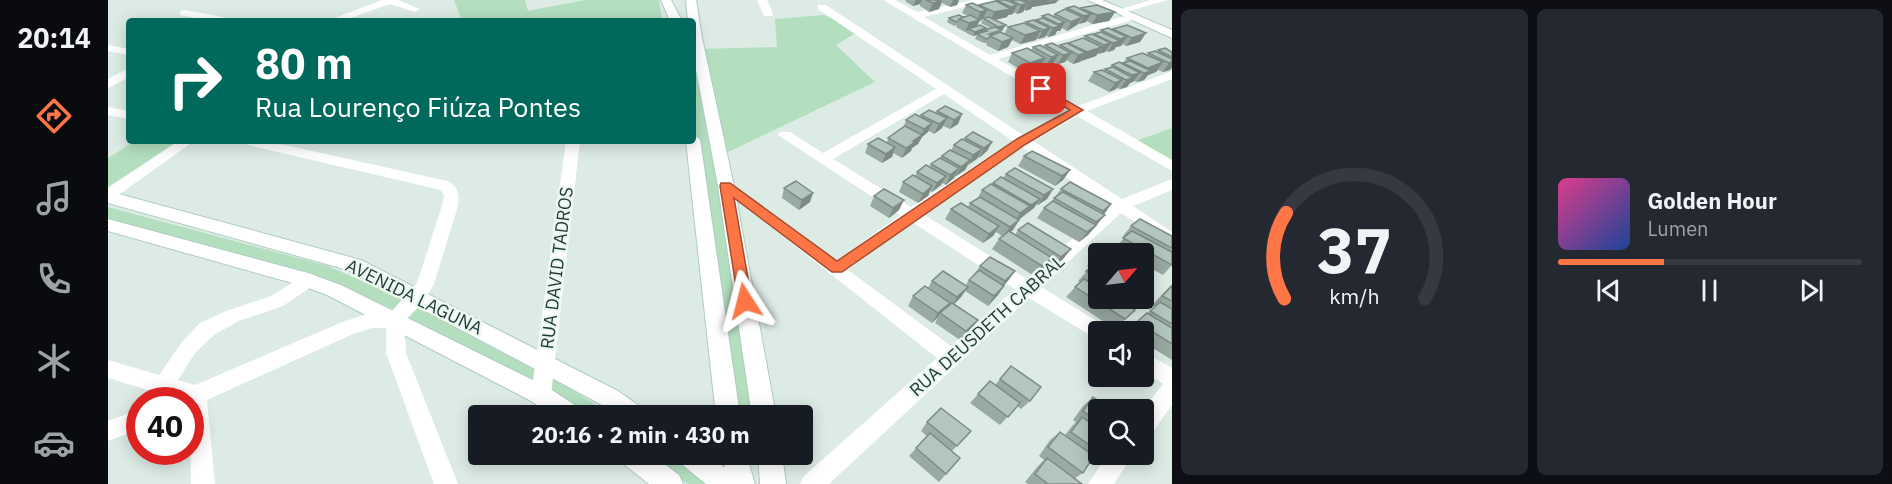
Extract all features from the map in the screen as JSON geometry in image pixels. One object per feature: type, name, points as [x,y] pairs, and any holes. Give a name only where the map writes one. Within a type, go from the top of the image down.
[{"type":"street","points":[[666,0],[675,18]]},
{"type":"street","points":[[675,18],[677,0]]},
{"type":"street","points":[[692,0],[694,18]]},
{"type":"street","points":[[762,0],[768,14]]},
{"type":"street","points":[[888,0],[1172,166]]},
{"type":"street","points":[[914,16],[987,0]]},
{"type":"street","points":[[1093,0],[1171,33]]},
{"type":"street","points":[[1119,11],[1163,0]]},
{"type":"street","points":[[341,18],[389,1],[415,9]]},
{"type":"street","points":[[822,7],[1172,240]]},
{"type":"street","points":[[184,13],[212,18]]},
{"type":"street","points":[[987,58],[1132,17]]},
{"type":"street","points":[[696,38],[726,186],[762,405]]},
{"type":"street","points":[[108,48],[126,51]]},
{"type":"street","points":[[108,84],[126,74]]},
{"type":"street","points":[[837,269],[912,214],[1022,141],[1078,110],[1172,75]]},
{"type":"street","points":[[822,159],[944,89]]},
{"type":"street","points":[[108,111],[126,114]]},
{"type":"street","points":[[785,135],[1088,326]]},
{"type":"street","points":[[108,196],[183,144]]},
{"type":"street","points":[[261,144],[447,186],[452,196],[429,274],[418,296],[395,320],[396,353],[446,484]]},
{"type":"street","name":"RUA DAVID TADROS","points":[[541,395],[572,144]]},
{"type":"street","points":[[694,144],[727,405]]},
{"type":"street","name":"RUA DEUSDETH CABRAL","points":[[812,484],[1119,206],[1172,184]]},
{"type":"street","points":[[726,186],[951,358]]},
{"type":"street","name":"AVENIDA LAGUNA","points":[[108,196],[354,265],[545,363],[619,405]]},
{"type":"street","name":"AVENIDA LAGUNA","points":[[108,225],[308,280],[334,290],[541,395],[555,405]]},
{"type":"street","points":[[164,385],[186,350],[207,329],[295,291],[324,270],[328,256]]},
{"type":"street","points":[[204,392],[347,328],[372,320],[395,320]]},
{"type":"street","points":[[1154,368],[1172,380]]},
{"type":"street","points":[[108,369],[168,387]]},
{"type":"street","points":[[1154,412],[1172,388]]},
{"type":"street","points":[[108,431],[126,424]]},
{"type":"street","points":[[200,465],[203,484]]},
{"type":"street","points":[[645,465],[670,484]]},
{"type":"street","points":[[702,465],[726,484]]},
{"type":"street","points":[[737,465],[742,484]]},
{"type":"street","points":[[771,465],[773,484]]},
{"type":"street","points":[[1100,484],[1114,465]]},
{"type":"green space","points":[[454,0],[525,0],[528,11],[585,0],[659,0],[662,18],[461,18]]},
{"type":"green space","points":[[824,15],[859,31],[836,45],[875,82],[726,153],[700,49],[777,47],[775,19]]},
{"type":"green space","points":[[696,58],[757,405],[730,405],[696,135]]},
{"type":"green space","points":[[1172,128],[1172,166],[1133,142]]},
{"type":"green space","points":[[130,144],[175,144],[108,187],[108,158]]},
{"type":"green space","points":[[108,207],[328,266],[396,296],[512,356],[596,405],[569,405],[536,384],[391,308],[287,270],[108,219]]},
{"type":"green space","points":[[660,465],[687,465],[717,484],[688,484]]},
{"type":"building","points":[[926,0],[942,0],[933,3]]},
{"type":"building","points":[[996,0],[1006,0],[1017,5],[1011,7]]},
{"type":"building","points":[[1010,0],[1020,0],[1028,3],[1021,5]]},
{"type":"building","points":[[996,1],[1011,9],[994,12],[979,5]]},
{"type":"building","points":[[972,3],[987,10],[980,12],[966,5]]},
{"type":"building","points":[[1097,5],[1115,12],[1097,15],[1080,8]]},
{"type":"building","points":[[1074,6],[1091,14],[1084,16],[1067,8]]},
{"type":"building","points":[[1065,9],[1082,17],[1071,22],[1055,14]]},
{"type":"building","points":[[1048,14],[1065,22],[1058,24],[1042,16]]},
{"type":"building","points":[[959,15],[963,17],[956,22],[949,18]]},
{"type":"building","points":[[970,15],[980,20],[969,23],[959,19]]},
{"type":"building","points":[[989,17],[1006,25],[998,27],[983,18]]},
{"type":"building","points":[[1043,18],[1060,26],[1053,28],[1036,20]]},
{"type":"building","points":[[1033,20],[1050,28],[1043,30],[1026,22]]},
{"type":"building","points":[[1024,23],[1040,31],[1025,35],[1008,27]]},
{"type":"building","points":[[980,25],[986,28],[975,32],[968,29]]},
{"type":"building","points":[[1127,25],[1146,33],[1132,38],[1113,29]]},
{"type":"building","points":[[995,27],[1002,30],[989,34],[992,35],[989,38],[986,39],[977,34],[987,31],[984,30]]},
{"type":"building","points":[[1108,28],[1127,37],[1120,39],[1101,30]]},
{"type":"building","points":[[1000,32],[1013,38],[1002,42],[990,36]]},
{"type":"building","points":[[1101,32],[1120,41],[1113,43],[1094,34]]},
{"type":"building","points":[[1092,34],[1111,43],[1104,45],[1085,36]]},
{"type":"building","points":[[1083,38],[1102,47],[1087,52],[1068,43]]},
{"type":"building","points":[[1052,43],[1071,53],[1063,55],[1045,45]]},
{"type":"building","points":[[1067,43],[1086,53],[1078,55],[1060,45]]},
{"type":"building","points":[[1040,45],[1058,55],[1051,57],[1033,47]]},
{"type":"building","points":[[1027,48],[1045,58],[1030,63],[1012,53]]},
{"type":"building","points":[[1165,48],[1172,52],[1172,57],[1158,50]]},
{"type":"building","points":[[1155,51],[1172,59],[1172,62],[1169,63],[1148,53]]},
{"type":"building","points":[[1142,53],[1163,62],[1148,68],[1127,58]]},
{"type":"building","points":[[1130,61],[1151,71],[1144,73],[1123,63]]},
{"type":"building","points":[[1119,62],[1140,73],[1132,75],[1112,65]]},
{"type":"building","points":[[1113,67],[1133,78],[1126,80],[1105,69]]},
{"type":"building","points":[[1102,70],[1122,80],[1115,83],[1094,72]]},
{"type":"building","points":[[945,106],[962,114],[954,120],[937,111]]},
{"type":"building","points":[[929,110],[947,118],[939,124],[921,115]]},
{"type":"building","points":[[915,114],[932,123],[924,129],[906,120]]},
{"type":"building","points":[[905,126],[922,135],[906,148],[888,138]]},
{"type":"building","points":[[973,132],[992,142],[984,148],[965,138]]},
{"type":"building","points":[[878,138],[895,147],[886,154],[868,144]]},
{"type":"building","points":[[962,139],[982,149],[973,155],[954,145]]},
{"type":"building","points":[[950,150],[970,160],[961,167],[942,156]]},
{"type":"building","points":[[1032,151],[1070,170],[1062,176],[1024,156]]},
{"type":"building","points":[[940,158],[959,168],[950,175],[931,164]]},
{"type":"building","points":[[926,165],[946,176],[937,183],[917,172]]},
{"type":"building","points":[[1015,168],[1053,189],[1044,195],[1006,174]]},
{"type":"building","points":[[913,175],[932,186],[923,194],[903,182]]},
{"type":"building","points":[[1001,177],[1040,199],[1031,205],[993,183]]},
{"type":"building","points":[[796,181],[813,193],[802,200],[784,188]]},
{"type":"building","points":[[1070,182],[1111,204],[1103,211],[1061,189]]},
{"type":"building","points":[[991,184],[1030,206],[1020,213],[982,190]]},
{"type":"building","points":[[884,189],[904,200],[893,208],[874,196]]},
{"type":"building","points":[[1063,192],[1105,215],[1096,222],[1054,198]]},
{"type":"building","points":[[980,197],[1019,220],[1010,227],[970,203]]},
{"type":"building","points":[[1053,201],[1096,225],[1087,232],[1044,208]]},
{"type":"building","points":[[961,203],[999,226],[989,234],[951,209]]},
{"type":"building","points":[[1140,219],[1172,236],[1172,248],[1131,226]]},
{"type":"building","points":[[1028,223],[1071,249],[1061,257],[1018,230]]},
{"type":"building","points":[[1009,231],[1052,258],[1042,266],[999,239]]},
{"type":"building","points":[[1132,231],[1172,252],[1172,265],[1154,255],[1154,243],[1132,243],[1123,238]]},
{"type":"building","points":[[990,257],[1015,271],[1005,281],[980,266]]},
{"type":"building","points":[[979,270],[1004,286],[994,296],[969,280]]},
{"type":"building","points":[[943,271],[968,287],[957,297],[932,281]]},
{"type":"building","points":[[1084,279],[1088,281],[1088,295],[1075,287]]},
{"type":"building","points":[[925,286],[950,303],[938,313],[913,296]]},
{"type":"building","points":[[1172,287],[1172,301],[1162,296]]},
{"type":"building","points":[[1160,302],[1172,309],[1172,324],[1150,311]]},
{"type":"building","points":[[952,303],[978,320],[966,331],[940,313]]},
{"type":"building","points":[[1109,309],[1135,310],[1125,319]]},
{"type":"building","points":[[1147,313],[1172,328],[1172,344],[1154,333],[1154,321],[1138,321]]},
{"type":"building","points":[[1011,366],[1041,387],[1030,401],[1000,379]]},
{"type":"building","points":[[990,381],[1020,403],[1008,417],[978,394]]},
{"type":"building","points":[[1088,404],[1088,415],[1083,411]]},
{"type":"building","points":[[941,408],[971,431],[957,446],[927,422]]},
{"type":"building","points":[[1082,417],[1088,421],[1088,444],[1071,432]]},
{"type":"building","points":[[1060,432],[1088,452],[1088,465],[1083,473],[1048,447]]},
{"type":"building","points":[[930,433],[960,458],[946,474],[916,448]]},
{"type":"building","points":[[1047,458],[1082,484],[1048,484],[1035,474]]},
{"type":"route","points":[[745,301],[726,186],[837,269],[912,214],[1022,141],[1078,110],[1041,89]]}]
